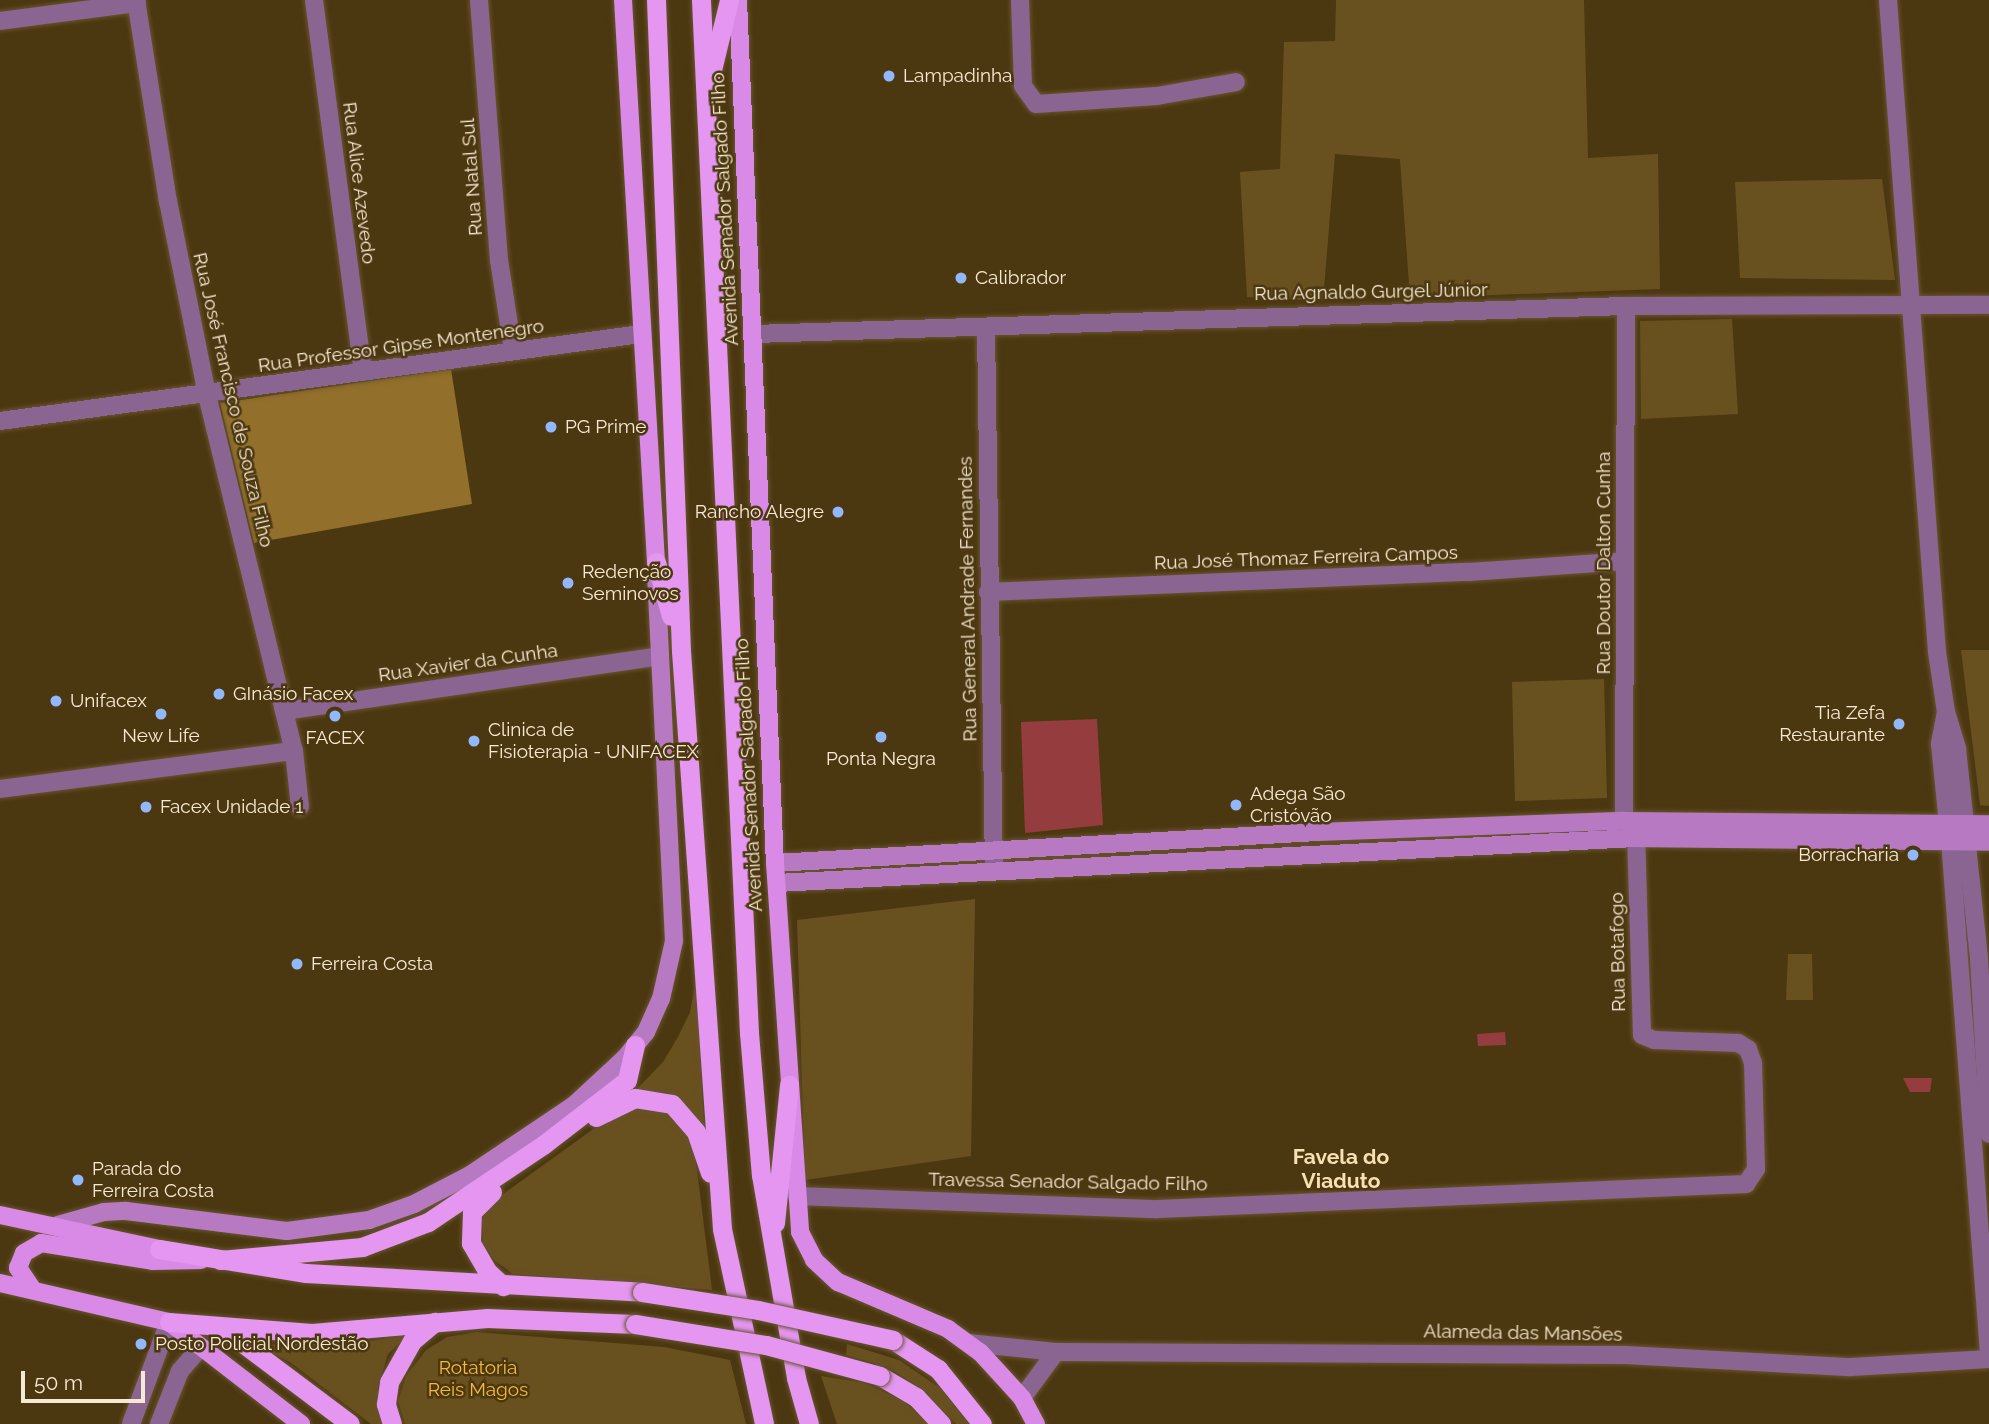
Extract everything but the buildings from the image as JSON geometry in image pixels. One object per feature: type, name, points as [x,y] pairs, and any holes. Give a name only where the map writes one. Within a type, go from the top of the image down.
[{"type":"highway","points":[[656,0],[681,651],[722,1229]]},
{"type":"highway","name":"Avenida Senador Salgado Filho","points":[[701,0],[723,404],[727,598],[744,942],[761,1175],[796,1378],[809,1424]]},
{"type":"highway","points":[[705,95],[729,0]]},
{"type":"highway","points":[[656,562],[681,651]]},
{"type":"highway","points":[[216,1260],[362,1247],[428,1222],[543,1145],[627,1080],[630,1051]]},
{"type":"highway","points":[[772,1237],[789,1085]]},
{"type":"highway","points":[[503,1286],[488,1272],[471,1243],[472,1212],[479,1201],[597,1116],[635,1098],[672,1104],[687,1117],[703,1147],[764,1424]]},
{"type":"highway","points":[[159,1249],[306,1273],[642,1292],[758,1310],[893,1340],[938,1369],[982,1424]]},
{"type":"highway","points":[[169,1322],[312,1333],[487,1318],[635,1324],[766,1345],[880,1376],[916,1397],[941,1424]]},
{"type":"highway","points":[[392,1424],[386,1404],[389,1381],[412,1342],[435,1322]]},
{"type":"highway","points":[[220,1327],[349,1424]]},
{"type":"main road","points":[[58,1225],[104,1212],[126,1211],[286,1231],[369,1220],[414,1204],[470,1175],[574,1105],[630,1051],[661,999],[674,941],[656,562],[623,0]]},
{"type":"main road","name":"Avenida Senador Salgado Filho","points":[[738,0],[775,863],[797,1196],[803,1243],[830,1276],[948,1329],[968,1343],[1022,1398],[1036,1424]]},
{"type":"main road","points":[[777,884],[994,861],[1318,832],[1625,821],[1958,833],[1989,842]]},
{"type":"main road","points":[[775,863],[994,861],[1636,838],[1958,833],[1989,824]]},
{"type":"main road","points":[[0,1215],[58,1225],[159,1249]]},
{"type":"main road","points":[[33,1290],[18,1268],[24,1253],[41,1243],[153,1261],[216,1260]]},
{"type":"main road","points":[[0,1283],[169,1322],[199,1349],[301,1424]]},
{"type":"street","name":"Rua Alice Azevedo","points":[[314,0],[363,372]]},
{"type":"street","name":"Rua Natal Sul","points":[[479,0],[499,260],[513,350]]},
{"type":"street","points":[[1020,0],[1023,86],[1036,104],[1157,96],[1236,82]]},
{"type":"street","points":[[1888,0],[1946,712],[1957,749],[1958,833],[1989,1134]]},
{"type":"street","points":[[0,21],[137,1]]},
{"type":"street","name":"Rua José Francisco de Souza Filho","points":[[137,1],[168,201],[207,395],[294,751],[300,807]]},
{"type":"street","name":"Rua Agnaldo Gurgel Júnior","points":[[754,334],[1626,306],[1911,303],[1989,305]]},
{"type":"street","name":"Rua Doutor Dalton Cunha","points":[[1625,821],[1626,306]]},
{"type":"street","name":"Rua General Andrade Fernandes","points":[[986,327],[994,861]]},
{"type":"street","name":"Rua Professor Gipse Montenegro","points":[[0,421],[641,334]]},
{"type":"street","name":"Rua José Thomaz Ferreira Campos","points":[[988,592],[1455,573],[1625,561]]},
{"type":"street","name":"Rua Xavier da Cunha","points":[[284,711],[659,656]]},
{"type":"street","points":[[0,789],[294,751]]},
{"type":"street","name":"Rua Botafogo","points":[[1636,838],[1642,1035],[1747,1047],[1753,1063],[1754,1177]]},
{"type":"street","points":[[1965,916],[1989,1353]]},
{"type":"street","name":"Travessa Senador Salgado Filho","points":[[797,1196],[1158,1209],[1733,1187],[1754,1177]]},
{"type":"street","points":[[131,1424],[169,1322]]},
{"type":"street","name":"Alameda das Mansões","points":[[968,1343],[1056,1353],[1626,1355],[1851,1367],[1989,1359]]},
{"type":"street","points":[[159,1424],[180,1370],[199,1349]]},
{"type":"street","points":[[1022,1398],[1056,1353]]},
{"type":"street","points":[[155,1360],[180,1370]]},
{"type":"green space","points":[[1336,0],[1584,0],[1588,158],[1658,154],[1660,289],[1410,298],[1400,159],[1335,154],[1323,301],[1247,297],[1240,172],[1280,169],[1284,42],[1335,41]]},
{"type":"green space","points":[[1882,179],[1895,280],[1740,278],[1735,182]]},
{"type":"green space","points":[[1732,319],[1738,414],[1641,419],[1640,321]]},
{"type":"green space","points":[[1961,650],[1989,650],[1989,806],[1980,805]]},
{"type":"green space","points":[[1604,679],[1607,798],[1515,801],[1512,682]]},
{"type":"green space","points":[[975,899],[971,1156],[805,1180],[797,920]]},
{"type":"green space","points":[[1788,954],[1812,954],[1813,1000],[1786,1000]]},
{"type":"green space","points":[[696,979],[704,1127],[688,1107],[668,1093],[636,1090],[663,1062],[678,1037],[690,1012]]},
{"type":"green space","points":[[653,1105],[672,1113],[693,1139],[712,1290],[513,1274],[494,1260],[483,1243],[482,1220],[492,1202],[621,1109]]},
{"type":"green space","name":"Rotatoria Reis Magos","points":[[477,1332],[664,1347],[730,1360],[746,1424],[405,1424],[398,1401],[406,1376],[426,1350],[447,1337]]},
{"type":"green space","points":[[409,1334],[388,1354],[378,1386],[382,1424],[371,1424],[290,1362],[256,1345],[366,1342]]},
{"type":"green space","points":[[847,1344],[899,1360],[940,1388],[969,1424],[956,1424],[922,1389],[888,1367],[846,1355]]},
{"type":"green space","points":[[821,1376],[865,1383],[903,1401],[929,1424],[837,1424]]},
{"type":"shaded area","points":[[451,369],[472,504],[254,543],[220,403]]},
{"type":"shaded area","points":[[1097,719],[1103,825],[1025,833],[1021,722]]},
{"type":"shaded area","points":[[1505,1032],[1506,1045],[1478,1046],[1477,1034]]},
{"type":"shaded area","points":[[1903,1078],[1932,1078],[1930,1092],[1910,1092]]},
{"type":"place","name":"Lampadinha","points":[[889,76]]},
{"type":"place","name":"Calibrador","points":[[961,278]]},
{"type":"place","name":"PG Prime","points":[[551,427]]},
{"type":"place","name":"Rancho Alegre","points":[[838,512]]},
{"type":"place","name":"Redenção Seminovos","points":[[568,583]]},
{"type":"place","name":"GInásio Facex","points":[[219,694]]},
{"type":"place","name":"Unifacex","points":[[56,701]]},
{"type":"place","name":"New Life","points":[[161,714]]},
{"type":"place","name":"FACEX","points":[[335,716]]},
{"type":"place","name":"Tia Zefa Restaurante","points":[[1899,724]]},
{"type":"place","name":"Ponta Negra","points":[[881,737]]},
{"type":"place","name":"Clinica de Fisioterapia - UNIFACEX","points":[[474,741]]},
{"type":"place","name":"Adega São Cristóvão","points":[[1236,805]]},
{"type":"place","name":"Facex Unidade 1","points":[[146,807]]},
{"type":"place","name":"Borracharia","points":[[1913,855]]},
{"type":"place","name":"Ferreira Costa","points":[[297,964]]},
{"type":"place","name":"Parada do Ferreira Costa","points":[[78,1180]]},
{"type":"place","name":"Posto Policial Nordestão","points":[[141,1344]]},
{"type":"district","name":"Favela do Viaduto","points":[[1341,1169]]}]
